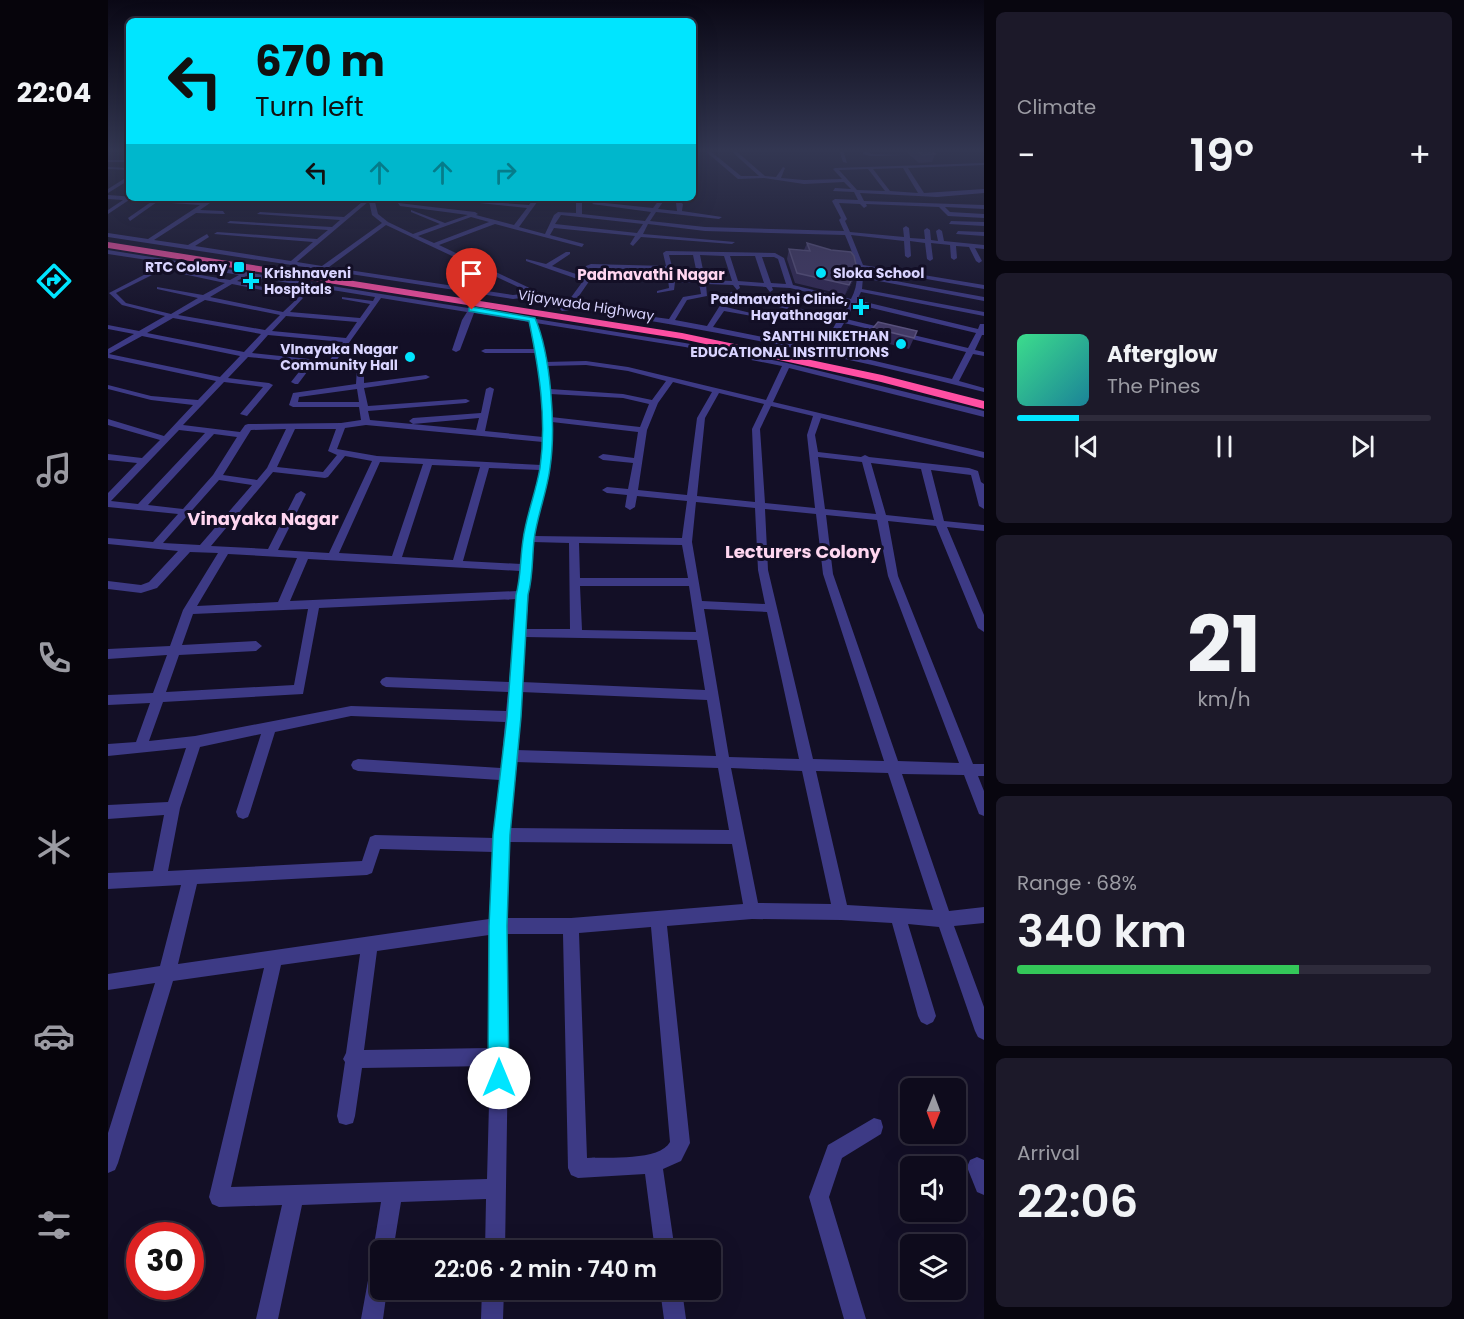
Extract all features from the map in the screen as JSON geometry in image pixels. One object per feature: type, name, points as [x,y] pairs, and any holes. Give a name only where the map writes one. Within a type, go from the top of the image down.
[{"type":"highway","name":"Vijaywada Highway","points":[[108,237],[565,308],[761,344],[887,371],[984,396]]},
{"type":"highway","name":"Vijaywada Highway","points":[[108,245],[694,338],[882,379],[984,405]]},
{"type":"street","points":[[130,219],[141,212]]},
{"type":"street","points":[[147,243],[194,212]]},
{"type":"street","points":[[203,212],[224,213]]},
{"type":"street","points":[[292,263],[355,212]]},
{"type":"street","points":[[374,212],[386,223],[565,308],[709,328],[824,351],[984,390]]},
{"type":"street","points":[[413,212],[446,225]]},
{"type":"street","points":[[462,212],[474,213],[472,216]]},
{"type":"street","points":[[516,227],[526,212]]},
{"type":"street","points":[[633,244],[654,212]]},
{"type":"street","points":[[667,212],[719,217]]},
{"type":"street","points":[[824,351],[859,290],[860,266],[846,233],[840,212]]},
{"type":"street","points":[[946,212],[948,214],[984,216]]},
{"type":"street","points":[[260,214],[346,219]]},
{"type":"street","points":[[547,236],[559,214],[705,229],[846,233],[984,248]]},
{"type":"street","points":[[238,216],[217,234],[319,241]]},
{"type":"street","points":[[412,236],[472,216],[582,245]]},
{"type":"street","points":[[432,246],[495,222]]},
{"type":"street","points":[[230,223],[334,229]]},
{"type":"street","points":[[323,268],[386,223]]},
{"type":"street","points":[[951,223],[984,224]]},
{"type":"street","points":[[665,238],[673,225]]},
{"type":"street","points":[[884,225],[885,248]]},
{"type":"street","points":[[554,226],[665,238],[732,242]]},
{"type":"street","points":[[906,228],[908,256]]},
{"type":"street","points":[[927,230],[930,259]]},
{"type":"street","points":[[939,231],[941,244]]},
{"type":"street","points":[[958,233],[984,234]]},
{"type":"street","points":[[190,247],[207,236]]},
{"type":"street","points":[[147,243],[190,247],[382,279],[513,297],[537,294]]},
{"type":"street","points":[[953,245],[954,258]]},
{"type":"street","points":[[972,247],[979,261]]},
{"type":"street","points":[[108,252],[685,345],[787,365],[984,414]]},
{"type":"street","points":[[659,291],[672,289],[666,253],[758,255],[781,258],[790,286]]},
{"type":"street","points":[[671,321],[685,298],[705,294],[696,253]]},
{"type":"street","points":[[108,262],[120,254]]},
{"type":"street","points":[[547,266],[568,254]]},
{"type":"street","points":[[726,254],[739,295]]},
{"type":"street","points":[[758,255],[771,293]]},
{"type":"street","points":[[528,260],[585,279]]},
{"type":"street","points":[[174,262],[112,293],[124,304],[172,316],[267,333],[348,340]]},
{"type":"street","points":[[860,266],[920,272],[984,287]]},
{"type":"street","points":[[565,308],[587,280],[585,279],[588,267],[669,268]]},
{"type":"street","points":[[185,273],[282,292]]},
{"type":"street","points":[[108,354],[247,273]]},
{"type":"street","points":[[961,283],[965,275]]},
{"type":"street","points":[[860,276],[984,299]]},
{"type":"street","points":[[672,280],[790,286],[983,330],[969,350],[954,382]]},
{"type":"street","points":[[159,288],[285,314],[362,320]]},
{"type":"street","points":[[859,290],[984,314]]},
{"type":"street","points":[[878,293],[984,319]]},
{"type":"street","points":[[709,328],[731,294],[841,318],[984,354]]},
{"type":"street","points":[[331,363],[380,295]]},
{"type":"street","points":[[108,499],[300,298]]},
{"type":"street","points":[[344,298],[375,303]]},
{"type":"street","points":[[721,308],[752,314]]},
{"type":"street","points":[[456,350],[466,320],[472,310]]},
{"type":"street","points":[[495,1240],[501,840],[514,717],[528,539],[545,468],[549,419],[540,351],[532,319]]},
{"type":"street","points":[[108,327],[138,335],[247,355],[361,366],[360,385],[366,422]]},
{"type":"street","points":[[485,351],[540,351]]},
{"type":"street","points":[[108,354],[223,380],[269,385],[244,414]]},
{"type":"street","points":[[295,382],[311,361]]},
{"type":"street","points":[[541,364],[586,363],[628,369],[984,454]]},
{"type":"street","points":[[787,365],[756,429],[762,505],[763,570],[841,912]]},
{"type":"street","points":[[426,377],[296,395],[293,405],[364,406],[466,402]]},
{"type":"street","points":[[630,507],[643,430],[654,404],[671,380]]},
{"type":"street","points":[[108,387],[151,398],[200,403]]},
{"type":"street","points":[[480,434],[490,389]]},
{"type":"street","points":[[717,390],[701,418],[694,498],[687,542],[723,760],[752,911]]},
{"type":"street","points":[[546,391],[623,396],[654,404]]},
{"type":"street","points":[[818,414],[811,435],[828,574],[944,920],[984,1031]]},
{"type":"street","points":[[383,424],[484,416]]},
{"type":"street","points":[[549,419],[643,430]]},
{"type":"street","points":[[108,422],[166,439]]},
{"type":"street","points":[[155,546],[217,477],[248,427],[341,426],[366,422],[548,440]]},
{"type":"street","points":[[203,548],[271,469],[292,426]]},
{"type":"street","points":[[341,426],[332,451],[342,454],[377,459],[545,468]]},
{"type":"street","points":[[177,427],[242,435]]},
{"type":"street","points":[[140,508],[212,431]]},
{"type":"street","points":[[271,469],[324,475],[342,454]]},
{"type":"street","points":[[813,454],[865,458],[973,472],[981,486],[984,506]]},
{"type":"street","points":[[108,457],[143,461]]},
{"type":"street","points":[[603,457],[639,460]]},
{"type":"street","points":[[865,458],[882,518],[893,576],[977,770],[984,809]]},
{"type":"street","points":[[333,555],[377,459]]},
{"type":"street","points":[[396,560],[429,462]]},
{"type":"street","points":[[458,565],[485,464]]},
{"type":"street","points":[[926,465],[940,524],[984,628]]},
{"type":"street","points":[[217,477],[258,483]]},
{"type":"street","points":[[607,490],[984,528]]},
{"type":"street","points":[[272,552],[301,494]]},
{"type":"street","points":[[108,504],[185,512]]},
{"type":"street","points":[[528,539],[687,542]]},
{"type":"street","points":[[108,541],[155,546],[526,568]]},
{"type":"street","points":[[574,541],[576,634]]},
{"type":"street","points":[[108,585],[147,588],[153,585],[187,548]]},
{"type":"street","points":[[140,748],[189,610],[225,550]]},
{"type":"street","points":[[282,606],[304,555]]},
{"type":"street","points":[[575,582],[693,582]]},
{"type":"street","points":[[189,610],[522,595]]},
{"type":"street","points":[[697,605],[772,608]]},
{"type":"street","points":[[108,700],[299,690],[315,606]]},
{"type":"street","points":[[520,633],[702,636]]},
{"type":"street","points":[[108,654],[256,646]]},
{"type":"street","points":[[386,682],[712,695]]},
{"type":"street","points":[[108,750],[195,742],[351,711],[514,717]]},
{"type":"street","points":[[243,813],[270,727]]},
{"type":"street","points":[[159,878],[173,808],[195,742]]},
{"type":"street","points":[[510,756],[723,760],[977,770]]},
{"type":"street","points":[[358,765],[508,774]]},
{"type":"street","points":[[108,812],[173,808]]},
{"type":"street","points":[[108,881],[367,868],[375,842],[738,837]]},
{"type":"street","points":[[108,1162],[167,974],[191,876]]},
{"type":"street","points":[[108,982],[274,960],[498,926],[571,926],[752,911],[841,912],[944,920],[984,915]]},
{"type":"street","points":[[898,916],[927,1016]]},
{"type":"street","points":[[571,926],[578,1168],[653,1164],[675,1154],[680,1143],[658,920]]},
{"type":"street","points":[[346,1116],[352,1059],[370,944]]},
{"type":"street","points":[[274,960],[219,1197],[497,1189]]},
{"type":"street","points":[[352,1059],[499,1057]]},
{"type":"street","points":[[855,1319],[819,1197],[835,1152],[874,1127]]},
{"type":"street","points":[[653,1164],[663,1240]]},
{"type":"street","points":[[385,1240],[393,1192]]},
{"type":"street","points":[[267,1319],[294,1195]]},
{"type":"street","points":[[372,1319],[375,1300]]},
{"type":"street","points":[[492,1319],[493,1300]]},
{"type":"street","points":[[672,1300],[675,1319]]},
{"type":"building","points":[[807,243],[831,250],[851,252],[857,269],[849,285],[797,273],[789,249],[810,251]]},
{"type":"building","points":[[878,322],[917,331],[914,338],[873,328]]},
{"type":"place","name":"RTC Colony","points":[[239,267]]},
{"type":"place","name":"Sloka School","points":[[821,273]]},
{"type":"place","name":"Krishnaveni Hospitals","points":[[251,281]]},
{"type":"place","name":"Padmavathi Clinic, Hayathnagar","points":[[861,307]]},
{"type":"place","name":"SANTHI NIKETHAN EDUCATIONAL INSTITUTIONS","points":[[901,344]]},
{"type":"place","name":"VInayaka Nagar Community Hall","points":[[410,357]]},
{"type":"district","name":"Padmavathi Nagar","points":[[651,275]]},
{"type":"district","name":"Vinayaka Nagar","points":[[263,519]]},
{"type":"district","name":"Lecturers Colony","points":[[803,552]]},
{"type":"route","points":[[472,310],[532,319],[540,351],[549,419],[545,468],[528,539],[502,835],[498,926],[499,1078]]}]
